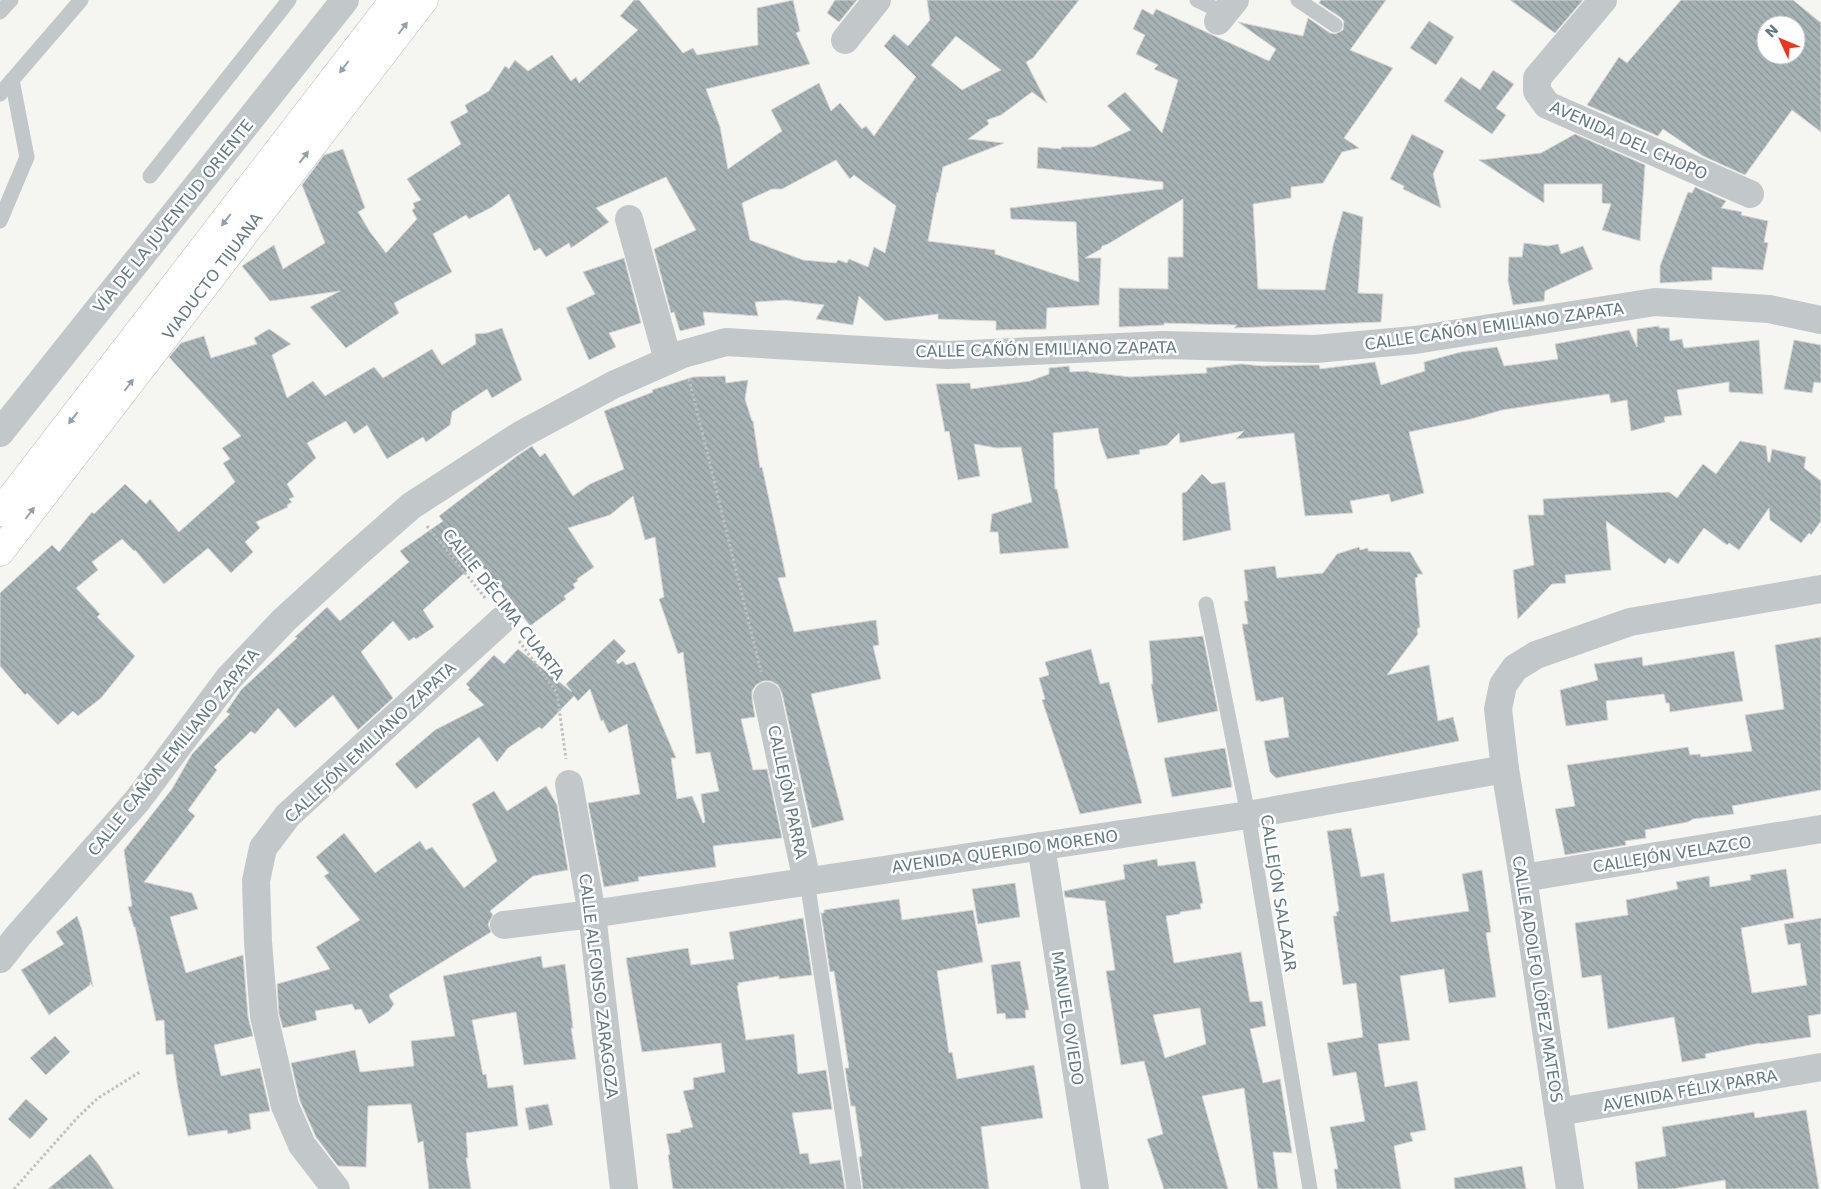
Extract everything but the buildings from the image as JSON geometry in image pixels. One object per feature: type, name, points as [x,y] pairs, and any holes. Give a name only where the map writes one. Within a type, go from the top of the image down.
[{"type":"highway","name":"VIADUCTO TIJUANA","points":[[0,552],[265,188],[394,0]]},
{"type":"highway","name":"VIADUCTO TIJUANA","points":[[0,512],[265,188],[424,0]]},
{"type":"street","name":"VÍA DE LA JUVENTUD ORIENTE","points":[[0,433],[345,0]]},
{"type":"street","points":[[845,40],[877,0]]},
{"type":"street","name":"AVENIDA DEL CHOPO","points":[[1604,0],[1537,78],[1537,91],[1547,105],[1750,194]]},
{"type":"street","points":[[629,219],[668,360]]},
{"type":"street","name":"CALLE CAÑÓN EMILIANO ZAPATA","points":[[0,959],[18,936],[138,801],[229,678],[284,620],[411,506],[522,434],[613,385],[668,360],[726,342],[947,355],[1163,346],[1316,349],[1414,340],[1655,302],[1769,308],[1821,320]]},
{"type":"street","name":"CALLE ADOLFO LÓPEZ MATEOS","points":[[1570,1189],[1523,878],[1504,769],[1498,709],[1503,686],[1516,668],[1536,655],[1630,622],[1821,589]]},
{"type":"street","name":"CALLEJÓN EMILIANO ZAPATA","points":[[336,1189],[302,1145],[286,1106],[264,1016],[258,942],[256,881],[263,848],[288,815],[502,620]]},
{"type":"street","name":"CALLEJÓN PARRA","points":[[767,696],[807,881]]},
{"type":"street","name":"AVENIDA QUERIDO MORENO","points":[[504,925],[592,914],[1248,815],[1504,769]]},
{"type":"street","name":"CALLE ALFONSO ZARAGOZA","points":[[569,784],[592,914],[624,1189]]},
{"type":"street","name":"CALLEJÓN VELAZCO","points":[[1523,878],[1821,829]]},
{"type":"street","name":"MANUEL OVIEDO","points":[[1041,846],[1094,1189]]},
{"type":"street","name":"AVENIDA FÉLIX PARRA","points":[[1558,1112],[1821,1067]]},
{"type":"lane","points":[[0,12],[11,0]]},
{"type":"lane","points":[[0,94],[81,0]]},
{"type":"lane","points":[[150,176],[289,0]]},
{"type":"lane","points":[[1197,0],[1225,12]]},
{"type":"lane","points":[[1298,0],[1335,25]]},
{"type":"lane","points":[[0,221],[27,157],[12,80]]},
{"type":"lane","name":"CALLEJÓN SALAZAR","points":[[1206,604],[1248,815],[1310,1189]]},
{"type":"lane","name":"CALLEJÓN PARRA","points":[[807,881],[854,1189]]},
{"type":"path","points":[[695,401],[767,696]]},
{"type":"path","name":"CALLE DÉCIMA CUARTA","points":[[411,506],[535,662],[557,693],[569,784]]},
{"type":"path","points":[[14,1189],[77,1118],[98,1098],[140,1072]]}]
